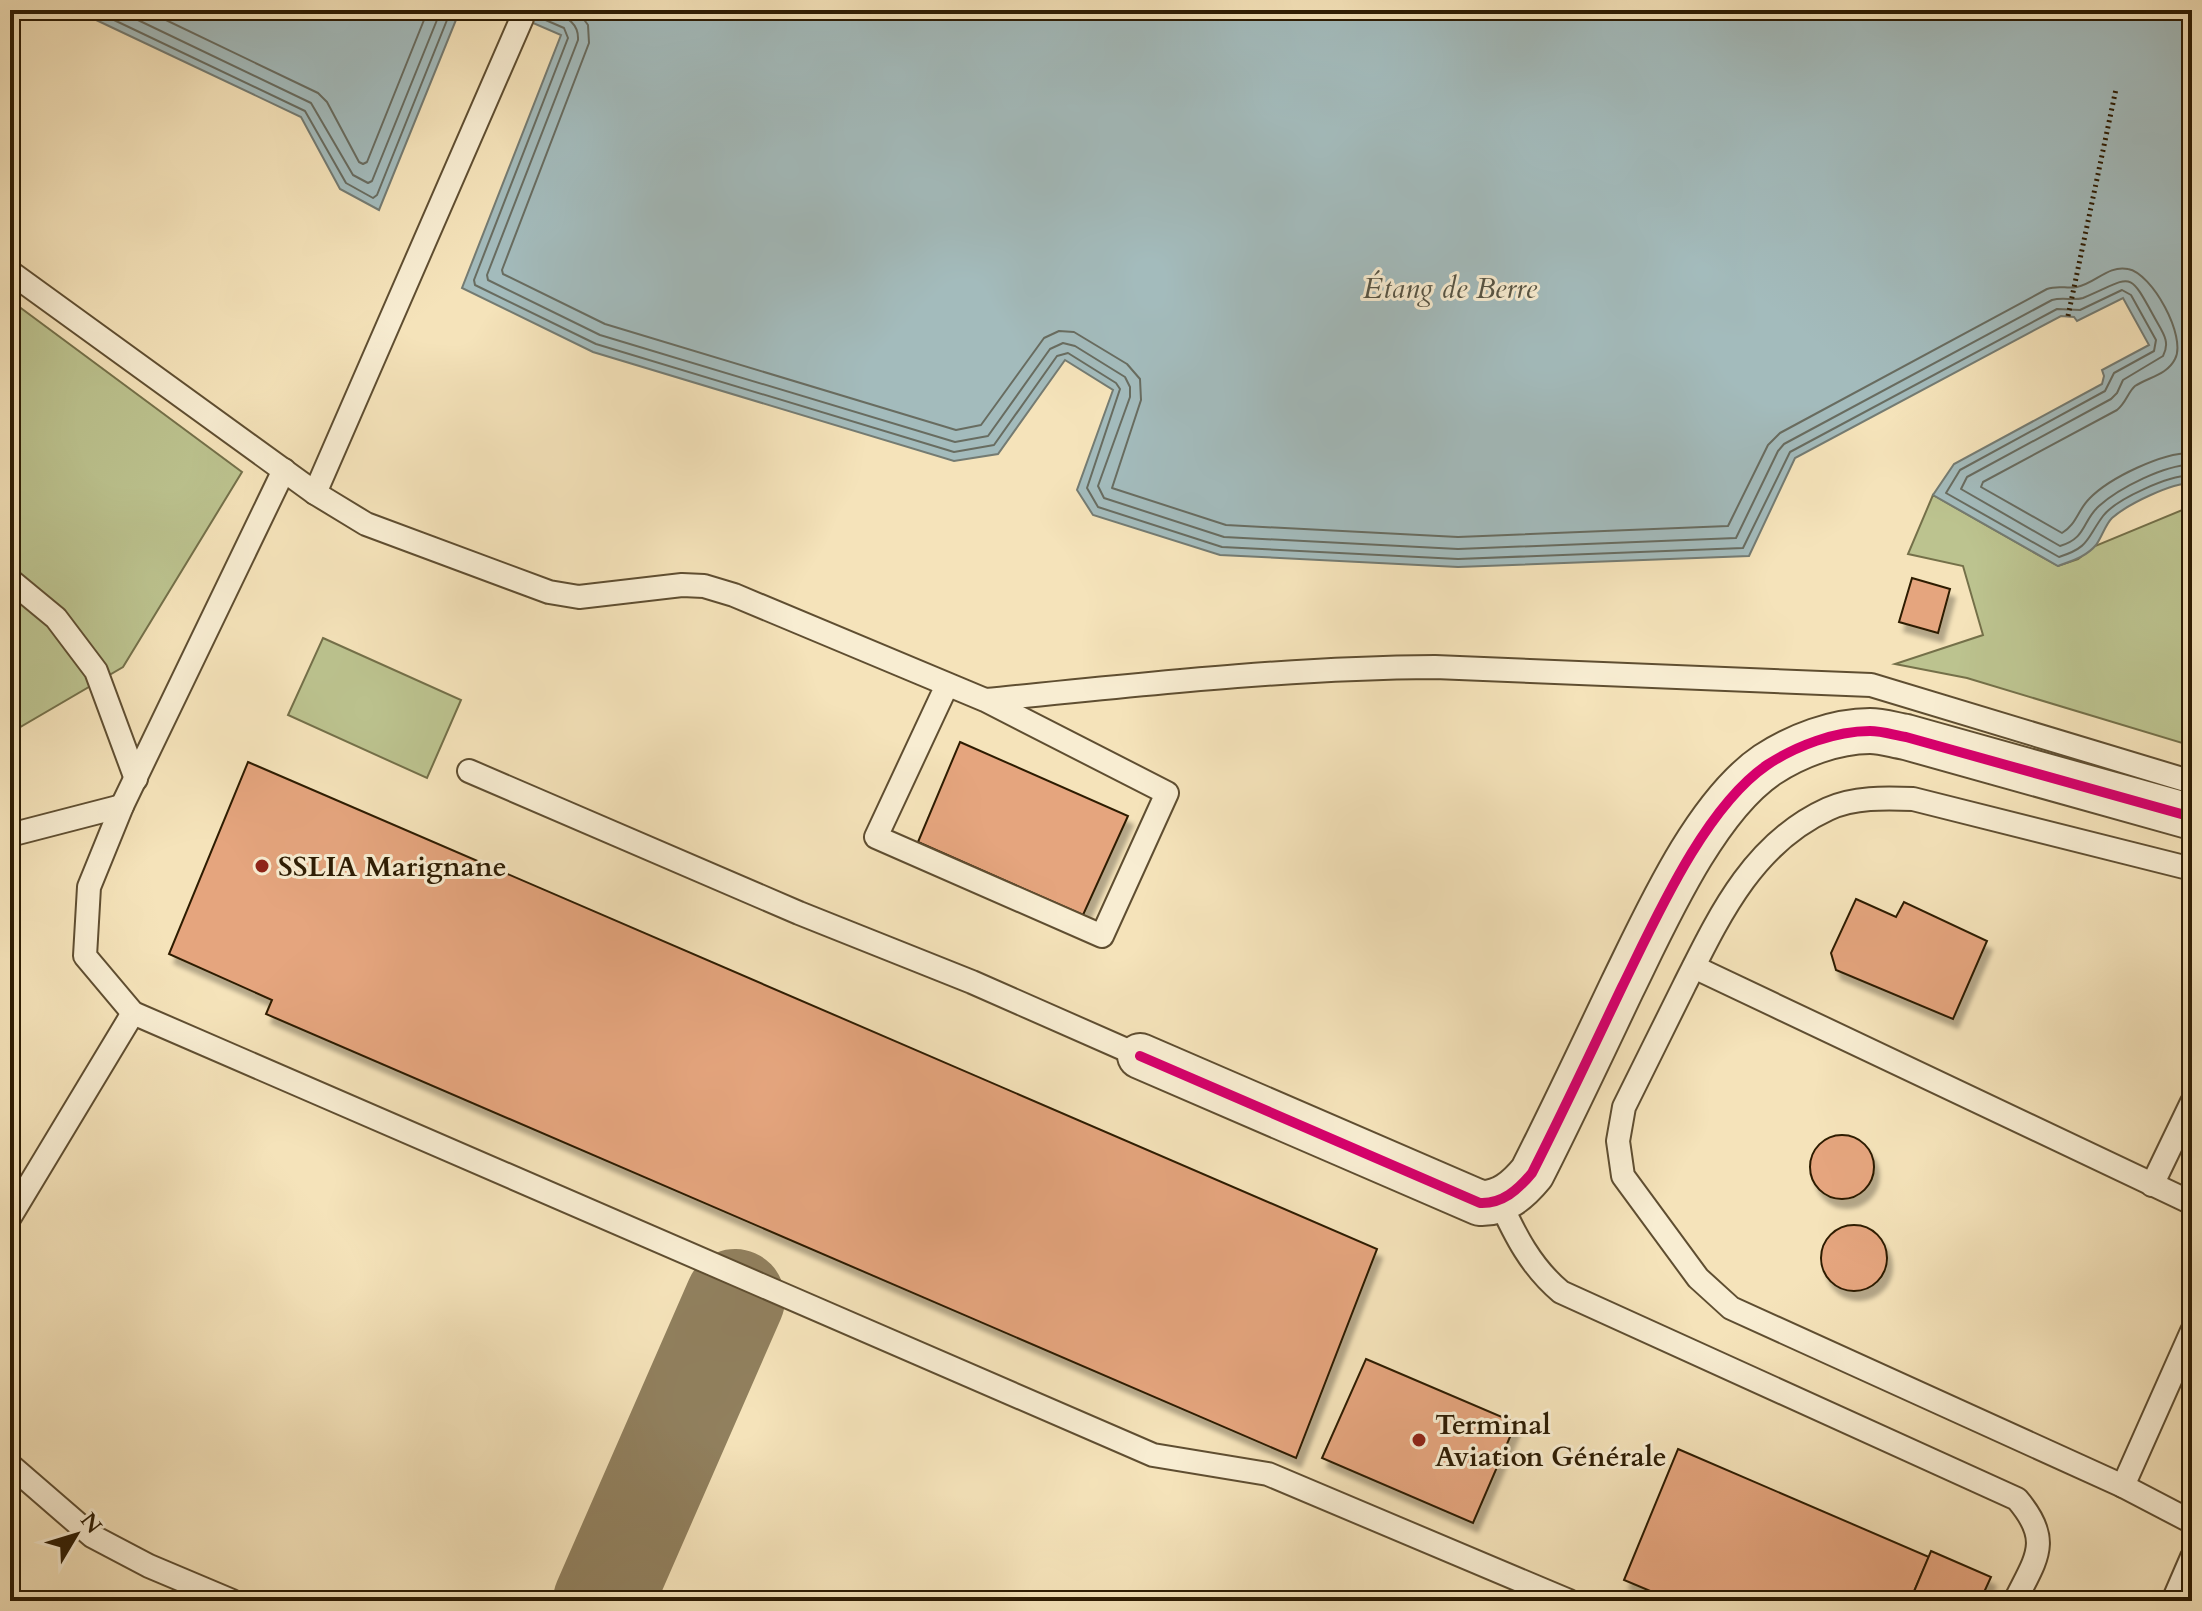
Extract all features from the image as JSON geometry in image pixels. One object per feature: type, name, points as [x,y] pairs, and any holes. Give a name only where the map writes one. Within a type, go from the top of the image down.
[{"type":"street","points":[[1140,1056],[1480,1203],[1499,1200],[1512,1193],[1532,1173],[1667,894],[1703,837],[1734,796],[1765,766],[1795,749],[1834,736],[1869,731],[1906,737],[2192,817]]},
{"type":"lane","points":[[315,493],[522,18]]},
{"type":"lane","points":[[10,272],[315,493],[366,524],[549,592],[579,597],[682,585],[704,586],[734,595],[985,700],[1167,793],[1102,936],[876,837],[947,685]]},
{"type":"lane","points":[[284,470],[122,806],[89,887],[85,956],[133,1013],[1153,1455],[1268,1474],[1569,1601]]},
{"type":"lane","points":[[10,580],[56,618],[96,671],[136,779]]},
{"type":"lane","points":[[985,700],[1247,673],[1375,668],[1435,667],[1871,685],[2192,782]]},
{"type":"lane","points":[[469,771],[799,913],[972,982],[1140,1056]]},
{"type":"lane","points":[[2192,869],[1913,799],[1874,797],[1830,808],[1788,831],[1751,868],[1719,917],[1624,1107],[1618,1141],[1623,1176],[1698,1278],[1731,1308],[2123,1486],[2192,1522]]},
{"type":"lane","points":[[10,835],[122,806]]},
{"type":"lane","points":[[1694,967],[2192,1203]]},
{"type":"lane","points":[[10,1217],[133,1013]]},
{"type":"lane","points":[[2152,1185],[2192,1102]]},
{"type":"lane","points":[[1499,1200],[1524,1251],[1543,1277],[1561,1292],[2017,1499],[2038,1531],[2038,1552],[2015,1601]]},
{"type":"lane","points":[[2123,1486],[2192,1331]]},
{"type":"lane","points":[[10,1465],[92,1536],[149,1566],[232,1601]]},
{"type":"lane","points":[[2173,1601],[2192,1557]]},
{"type":"path","points":[[2068,316],[2116,89]]},
{"type":"green space","points":[[10,300],[242,472],[123,667],[10,733]]},
{"type":"green space","points":[[1933,495],[2058,566],[2078,559],[2095,546],[2192,506],[2192,746],[1967,678],[1895,664],[1983,635],[1963,566],[1908,554]]},
{"type":"green space","points":[[323,638],[461,700],[427,778],[288,715]]},
{"type":"water","points":[[75,10],[460,10],[379,210],[340,189],[301,117]]},
{"type":"water","name":"Étang de Berre","points":[[503,10],[2192,10],[2192,483],[2162,490],[2119,512],[2092,549],[2058,566],[1933,495],[1954,464],[2102,384],[2102,370],[2149,345],[2123,298],[2077,321],[2074,317],[2061,316],[1795,458],[1749,556],[1458,567],[1220,555],[1093,515],[1077,490],[1113,390],[1065,360],[998,454],[954,461],[593,352],[462,288],[561,35]]},
{"type":"building","points":[[1912,578],[1950,589],[1938,633],[1899,622]]},
{"type":"building","points":[[960,742],[1128,816],[1083,915],[918,842]]},
{"type":"building","points":[[248,762],[1377,1249],[1296,1458],[266,1014],[272,1000],[169,954]]},
{"type":"building","points":[[1856,899],[1896,917],[1904,902],[1987,941],[1953,1019],[1836,970],[1831,953]]},
{"type":"building","points":[[1836,1135],[1848,1135],[1865,1144],[1872,1155],[1872,1179],[1865,1190],[1848,1199],[1836,1199],[1824,1194],[1815,1185],[1810,1173],[1810,1161],[1815,1149],[1824,1140]]},
{"type":"building","points":[[1854,1225],[1867,1228],[1877,1235],[1884,1245],[1887,1258],[1884,1271],[1877,1281],[1867,1288],[1854,1291],[1841,1288],[1831,1281],[1824,1271],[1821,1258],[1824,1245],[1831,1235],[1841,1228]]},
{"type":"building","name":"Terminal Aviation Générale","points":[[1366,1359],[1516,1423],[1473,1523],[1322,1458]]},
{"type":"building","points":[[1678,1449],[1929,1557],[1910,1601],[1674,1601],[1624,1580]]},
{"type":"building","points":[[1931,1551],[1991,1577],[1980,1601],[1910,1601]]},
{"type":"taxiway","points":[[603,1601],[735,1299]]},
{"type":"cycle path","points":[[1140,1056],[1480,1203],[1488,1203],[1515,1190],[1532,1173],[1650,930],[1702,836],[1744,784],[1778,758],[1830,737],[1879,732],[2192,817]]},
{"type":"place","name":"SSLIA Marignane","points":[[262,866]]},
{"type":"place","name":"Terminal Aviation Générale","points":[[1419,1440]]}]
